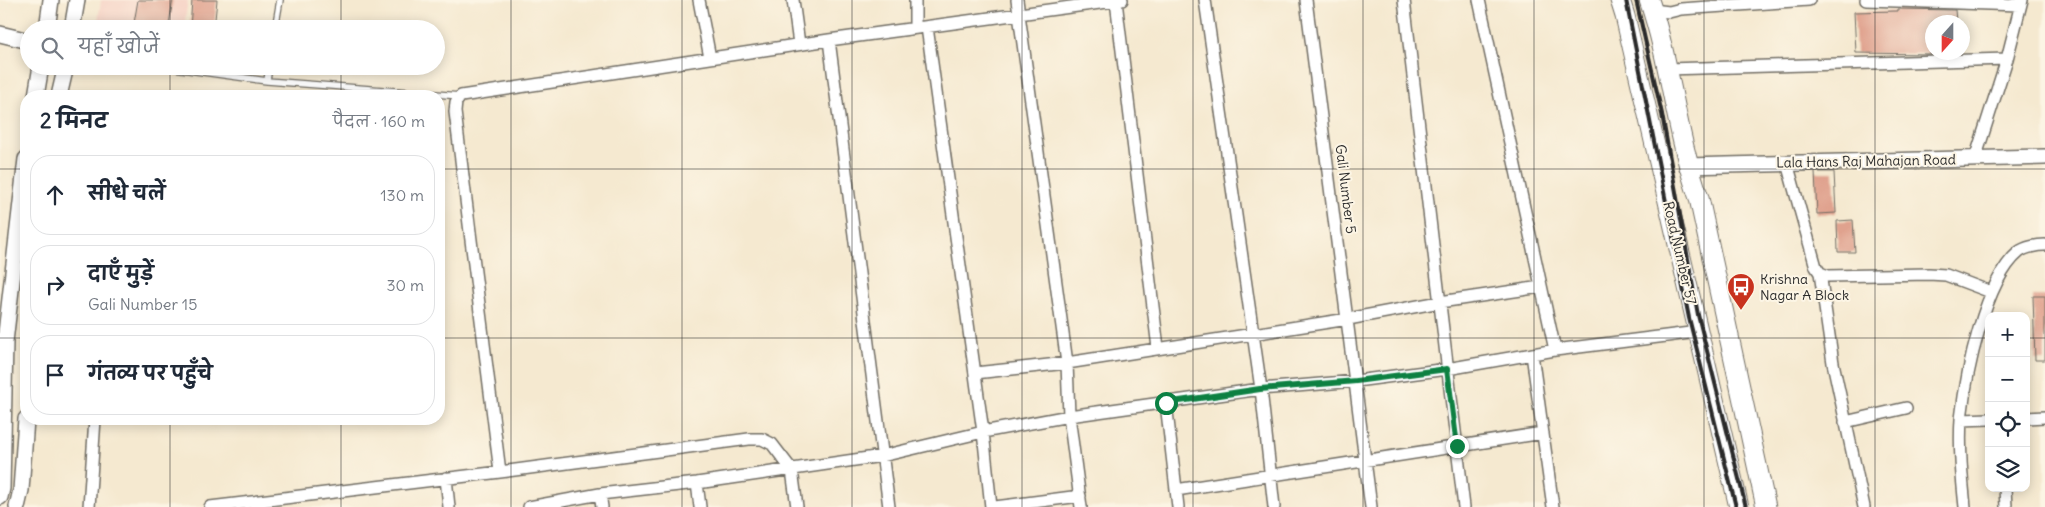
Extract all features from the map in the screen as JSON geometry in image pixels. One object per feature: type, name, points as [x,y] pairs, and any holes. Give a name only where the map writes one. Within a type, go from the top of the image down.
[{"type":"main road","name":"Road Number 57","points":[[1620,0],[1739,507]]},
{"type":"main road","points":[[1651,5],[1688,166],[1699,198],[1766,507]]},
{"type":"street","points":[[48,20],[51,0]]},
{"type":"street","points":[[74,20],[77,0]]},
{"type":"street","points":[[698,0],[710,58]]},
{"type":"street","points":[[793,0],[799,44]]},
{"type":"street","points":[[913,0],[921,28],[975,373],[991,507]]},
{"type":"street","points":[[995,507],[1080,502],[1070,416],[1067,362],[1017,0]]},
{"type":"street","points":[[500,472],[455,112],[456,102],[461,96],[799,44],[1119,0],[1158,348]]},
{"type":"street","points":[[1205,0],[1253,334],[1274,507]]},
{"type":"street","name":"Gali Number 5","points":[[1306,0],[1371,507]]},
{"type":"street","points":[[1404,0],[1464,507]]},
{"type":"street","points":[[1479,0],[1554,350]]},
{"type":"street","points":[[1651,5],[1669,12],[1681,9],[1809,0]]},
{"type":"street","points":[[1866,0],[2021,2],[2007,59],[1975,159]]},
{"type":"street","points":[[0,34],[20,39]]},
{"type":"street","points":[[829,40],[890,507]]},
{"type":"street","points":[[1667,69],[2007,59]]},
{"type":"street","points":[[37,90],[40,75]]},
{"type":"street","points":[[61,90],[64,75]]},
{"type":"street","name":"Lala Hans Raj Mahajan Road","points":[[1688,166],[2045,157]]},
{"type":"street","points":[[1787,163],[1816,267],[1820,273],[1833,363],[1864,507]]},
{"type":"street","points":[[1965,507],[1960,462],[1961,420],[1968,371],[1991,292],[2008,264],[2021,250],[2045,245]]},
{"type":"street","points":[[0,497],[2,488],[5,342],[19,271],[20,255]]},
{"type":"street","points":[[1820,273],[1828,276],[1946,275],[1991,292]]},
{"type":"street","points":[[975,373],[1067,362],[1253,334],[1541,287]]},
{"type":"street","points":[[529,507],[600,494],[697,483],[882,456],[983,432],[1070,416],[1260,389],[1356,381],[1447,369],[1554,350],[1698,332]]},
{"type":"street","points":[[1532,354],[1553,507]]},
{"type":"street","points":[[1166,403],[1178,507]]},
{"type":"street","points":[[1845,422],[1906,408]]},
{"type":"street","points":[[2030,418],[2045,417]]},
{"type":"street","points":[[1961,420],[1985,419]]},
{"type":"street","points":[[17,507],[21,490],[26,425]]},
{"type":"street","points":[[89,507],[94,425]]},
{"type":"street","points":[[1176,490],[1543,433]]},
{"type":"street","points":[[210,507],[500,472],[748,439],[762,439],[772,444],[792,470],[797,507]]},
{"type":"street","points":[[446,478],[449,507]]},
{"type":"street","points":[[697,483],[700,507]]},
{"type":"street","points":[[2005,492],[2006,507]]},
{"type":"street","points":[[600,494],[602,507]]},
{"type":"lane","points":[[277,20],[280,0]]},
{"type":"lane","points":[[224,75],[267,81],[383,90]]},
{"type":"lane","points":[[267,81],[268,75]]},
{"type":"lane","points":[[445,95],[461,96]]},
{"type":"shaded area","points":[[101,0],[188,0],[185,20],[98,20]]},
{"type":"building","points":[[138,0],[173,0],[170,20],[135,20]]},
{"type":"building","points":[[192,0],[217,0],[215,20],[191,20]]},
{"type":"building","points":[[1897,9],[1955,10],[1955,15],[1925,15],[1925,54],[1856,53],[1854,12],[1897,11]]},
{"type":"building","points":[[1815,172],[1834,172],[1836,213],[1817,214]]},
{"type":"building","points":[[1853,220],[1855,252],[1838,252],[1837,221]]},
{"type":"building","points":[[2033,296],[2045,296],[2045,360],[2035,360]]},
{"type":"railway","points":[[1626,0],[1689,318],[1736,507]]},
{"type":"railway","points":[[1636,0],[1662,114],[1698,315],[1746,507]]},
{"type":"place","name":"Krishna Nagar A Block","points":[[1741,311]]},
{"type":"route","points":[[1166,403],[1260,389],[1356,381],[1447,369],[1457,446]]}]
